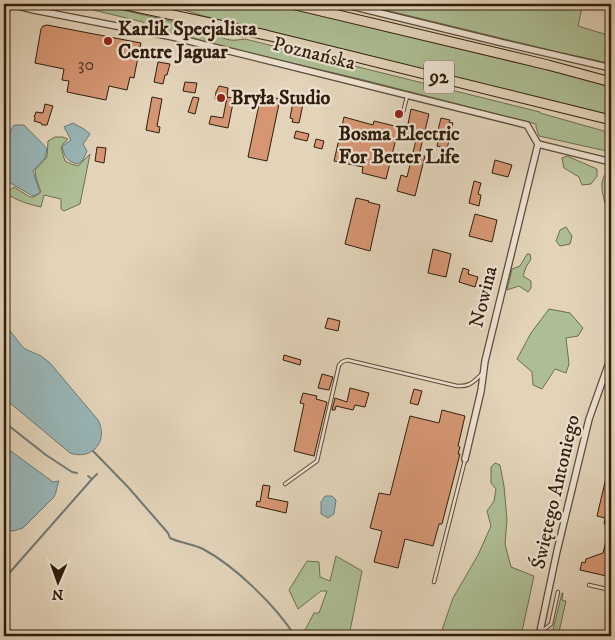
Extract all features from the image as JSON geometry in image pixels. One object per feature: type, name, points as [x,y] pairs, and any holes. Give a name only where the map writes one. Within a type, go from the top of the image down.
[{"type":"main road","name":"Poznańska","points":[[122,4],[266,35],[611,120]]},
{"type":"main road","name":"92","points":[[292,4],[548,65],[611,82]]},
{"type":"street","name":"Poznańska","points":[[10,4],[173,37],[527,125],[538,144]]},
{"type":"street","points":[[343,4],[611,68]]},
{"type":"street","points":[[538,144],[611,162]]},
{"type":"street","name":"Nowina","points":[[465,459],[481,391],[485,361],[538,144]]},
{"type":"street","name":"Świętego Antoniego","points":[[540,635],[557,551],[589,419],[611,358]]},
{"type":"lane","points":[[402,116],[408,95]]},
{"type":"lane","points":[[285,484],[317,461],[339,365],[342,362],[347,360],[465,387],[483,373]]},
{"type":"lane","points":[[434,582],[465,459]]},
{"type":"lane","points":[[589,585],[611,590]]},
{"type":"lane","points":[[540,635],[551,624],[558,592]]},
{"type":"green space","points":[[60,4],[97,4],[193,28],[179,31],[175,29],[173,34],[146,28],[143,22]]},
{"type":"green space","points":[[155,4],[270,4],[611,85],[611,116],[181,9]]},
{"type":"green space","points":[[361,4],[583,4],[578,26],[611,36],[611,64],[558,52]]},
{"type":"green space","points":[[194,29],[210,35],[210,38],[215,39],[216,36],[232,40],[245,39],[540,112],[611,133],[611,152],[539,136],[536,124],[360,79],[190,39],[181,32]]},
{"type":"green space","points":[[55,137],[68,139],[61,148],[65,161],[71,164],[78,166],[90,154],[80,204],[64,211],[61,209],[61,199],[44,195],[41,207],[23,202],[6,193],[14,187],[30,197],[34,197],[41,192],[35,170],[47,157],[48,141]]},
{"type":"green space","points":[[567,156],[597,169],[597,176],[591,184],[582,185],[579,177],[564,168],[562,158]]},
{"type":"green space","points":[[607,172],[611,172],[610,206],[605,203],[602,191],[604,175]]},
{"type":"green space","points":[[566,227],[572,236],[570,244],[560,246],[556,241],[560,230]]},
{"type":"green space","points":[[527,254],[530,254],[531,259],[523,276],[531,281],[531,288],[528,292],[519,286],[507,290],[512,269],[520,266]]},
{"type":"green space","points":[[549,309],[570,313],[583,328],[578,336],[566,338],[569,364],[566,373],[555,369],[542,389],[533,385],[532,372],[517,359],[531,333]]},
{"type":"green space","points":[[495,463],[500,465],[504,486],[507,520],[505,544],[511,567],[534,576],[521,636],[443,636],[441,633],[453,598],[478,555],[491,526],[487,511],[494,501],[496,489],[491,483],[491,467]]},
{"type":"green space","points":[[336,556],[362,571],[349,636],[303,636],[314,613],[319,613],[327,591],[321,591],[298,609],[289,590],[307,561],[319,562],[320,577],[330,581]]},
{"type":"green space","points":[[562,593],[562,600],[566,601],[558,636],[545,636],[546,634],[552,634]]},
{"type":"water","points":[[73,123],[90,134],[83,144],[87,151],[83,160],[78,164],[71,162],[67,158],[62,146],[71,140],[64,127]]},
{"type":"water","points":[[14,125],[24,125],[47,149],[45,158],[33,171],[40,193],[33,196],[12,184],[4,182],[4,166],[8,158],[9,134]]},
{"type":"water","points":[[4,323],[25,349],[41,356],[50,363],[98,420],[101,428],[100,442],[91,452],[78,455],[70,453],[4,398]]},
{"type":"water","points":[[4,446],[53,482],[59,481],[54,497],[23,528],[13,531],[4,530]]},
{"type":"water","points":[[325,496],[332,496],[336,500],[334,514],[328,518],[321,514],[321,502]]},
{"type":"building","points":[[47,25],[141,43],[134,78],[130,77],[127,90],[109,86],[106,100],[67,92],[69,81],[62,80],[64,69],[35,63],[41,29]]},
{"type":"building","points":[[158,62],[170,64],[163,84],[154,82]]},
{"type":"building","points":[[185,82],[197,83],[195,93],[183,91]]},
{"type":"building","points":[[219,86],[228,88],[226,102],[215,99]]},
{"type":"building","points":[[261,95],[280,99],[267,161],[248,157]]},
{"type":"building","points":[[152,97],[162,99],[157,126],[160,127],[159,133],[146,130]]},
{"type":"building","points":[[193,97],[199,98],[195,114],[188,112]]},
{"type":"building","points":[[227,97],[234,98],[228,128],[209,124],[211,116],[223,118]]},
{"type":"building","points":[[321,97],[330,99],[328,105],[320,103]]},
{"type":"building","points":[[293,102],[303,104],[299,123],[292,122],[293,119],[290,118]]},
{"type":"building","points":[[45,104],[53,106],[47,125],[42,125],[34,121],[34,116],[36,112],[43,113]]},
{"type":"building","points":[[411,109],[429,114],[419,155],[425,156],[415,196],[397,191],[401,175],[407,177],[416,140],[397,135],[386,179],[362,173],[363,167],[334,161],[344,117],[373,125],[374,121],[407,129]]},
{"type":"building","points":[[441,118],[450,120],[449,122],[453,123],[447,149],[437,146],[441,130],[438,130]]},
{"type":"building","points":[[296,131],[309,134],[307,141],[294,138]]},
{"type":"building","points":[[316,139],[324,141],[322,149],[314,147]]},
{"type":"building","points":[[97,147],[106,148],[104,163],[95,161]]},
{"type":"building","points":[[495,160],[512,165],[508,177],[492,173]]},
{"type":"building","points":[[474,181],[481,183],[478,194],[481,195],[479,206],[469,203]]},
{"type":"building","points":[[356,198],[380,205],[370,251],[345,244]]},
{"type":"building","points":[[475,214],[497,220],[492,242],[469,236]]},
{"type":"building","points":[[433,249],[451,254],[446,277],[428,273]]},
{"type":"building","points":[[463,268],[469,270],[468,274],[478,277],[475,287],[459,282]]},
{"type":"building","points":[[328,318],[340,321],[338,331],[325,328]]},
{"type":"building","points":[[284,355],[301,360],[300,365],[283,360]]},
{"type":"building","points":[[322,374],[333,377],[329,390],[318,388]]},
{"type":"building","points":[[350,388],[369,393],[365,407],[355,405],[353,410],[336,406],[335,410],[332,410],[335,398],[347,402]]},
{"type":"building","points":[[414,389],[422,391],[418,405],[410,403]]},
{"type":"building","points":[[303,393],[317,396],[316,399],[327,402],[314,456],[294,451],[304,404],[300,403]]},
{"type":"building","points":[[442,410],[465,416],[458,446],[460,447],[458,454],[460,454],[442,524],[439,524],[433,546],[405,539],[398,568],[374,562],[382,531],[370,528],[379,493],[390,495],[410,416],[439,423]]},
{"type":"building","points":[[606,478],[611,480],[611,526],[604,524],[605,518],[597,516]]},
{"type":"building","points":[[263,485],[270,486],[268,498],[288,502],[286,513],[256,506],[257,501],[260,502]]},
{"type":"building","points":[[609,529],[611,529],[611,577],[580,570],[582,562],[585,563],[586,559],[603,553]]},
{"type":"waterway","points":[[4,422],[46,455],[72,472],[77,473]]},
{"type":"waterway","points":[[93,451],[128,487],[168,533],[170,538],[203,549],[241,576],[277,612],[295,636]]},
{"type":"waterway","points":[[88,476],[92,479],[97,474]]},
{"type":"waterway","points":[[4,579],[92,479]]},
{"type":"place","name":"Karlik Specjalista Centre Jaguar","points":[[108,41]]},
{"type":"place","name":"Bryła Studio","points":[[221,98]]},
{"type":"place","name":"Bosma Electric For Better Life","points":[[399,114]]}]
